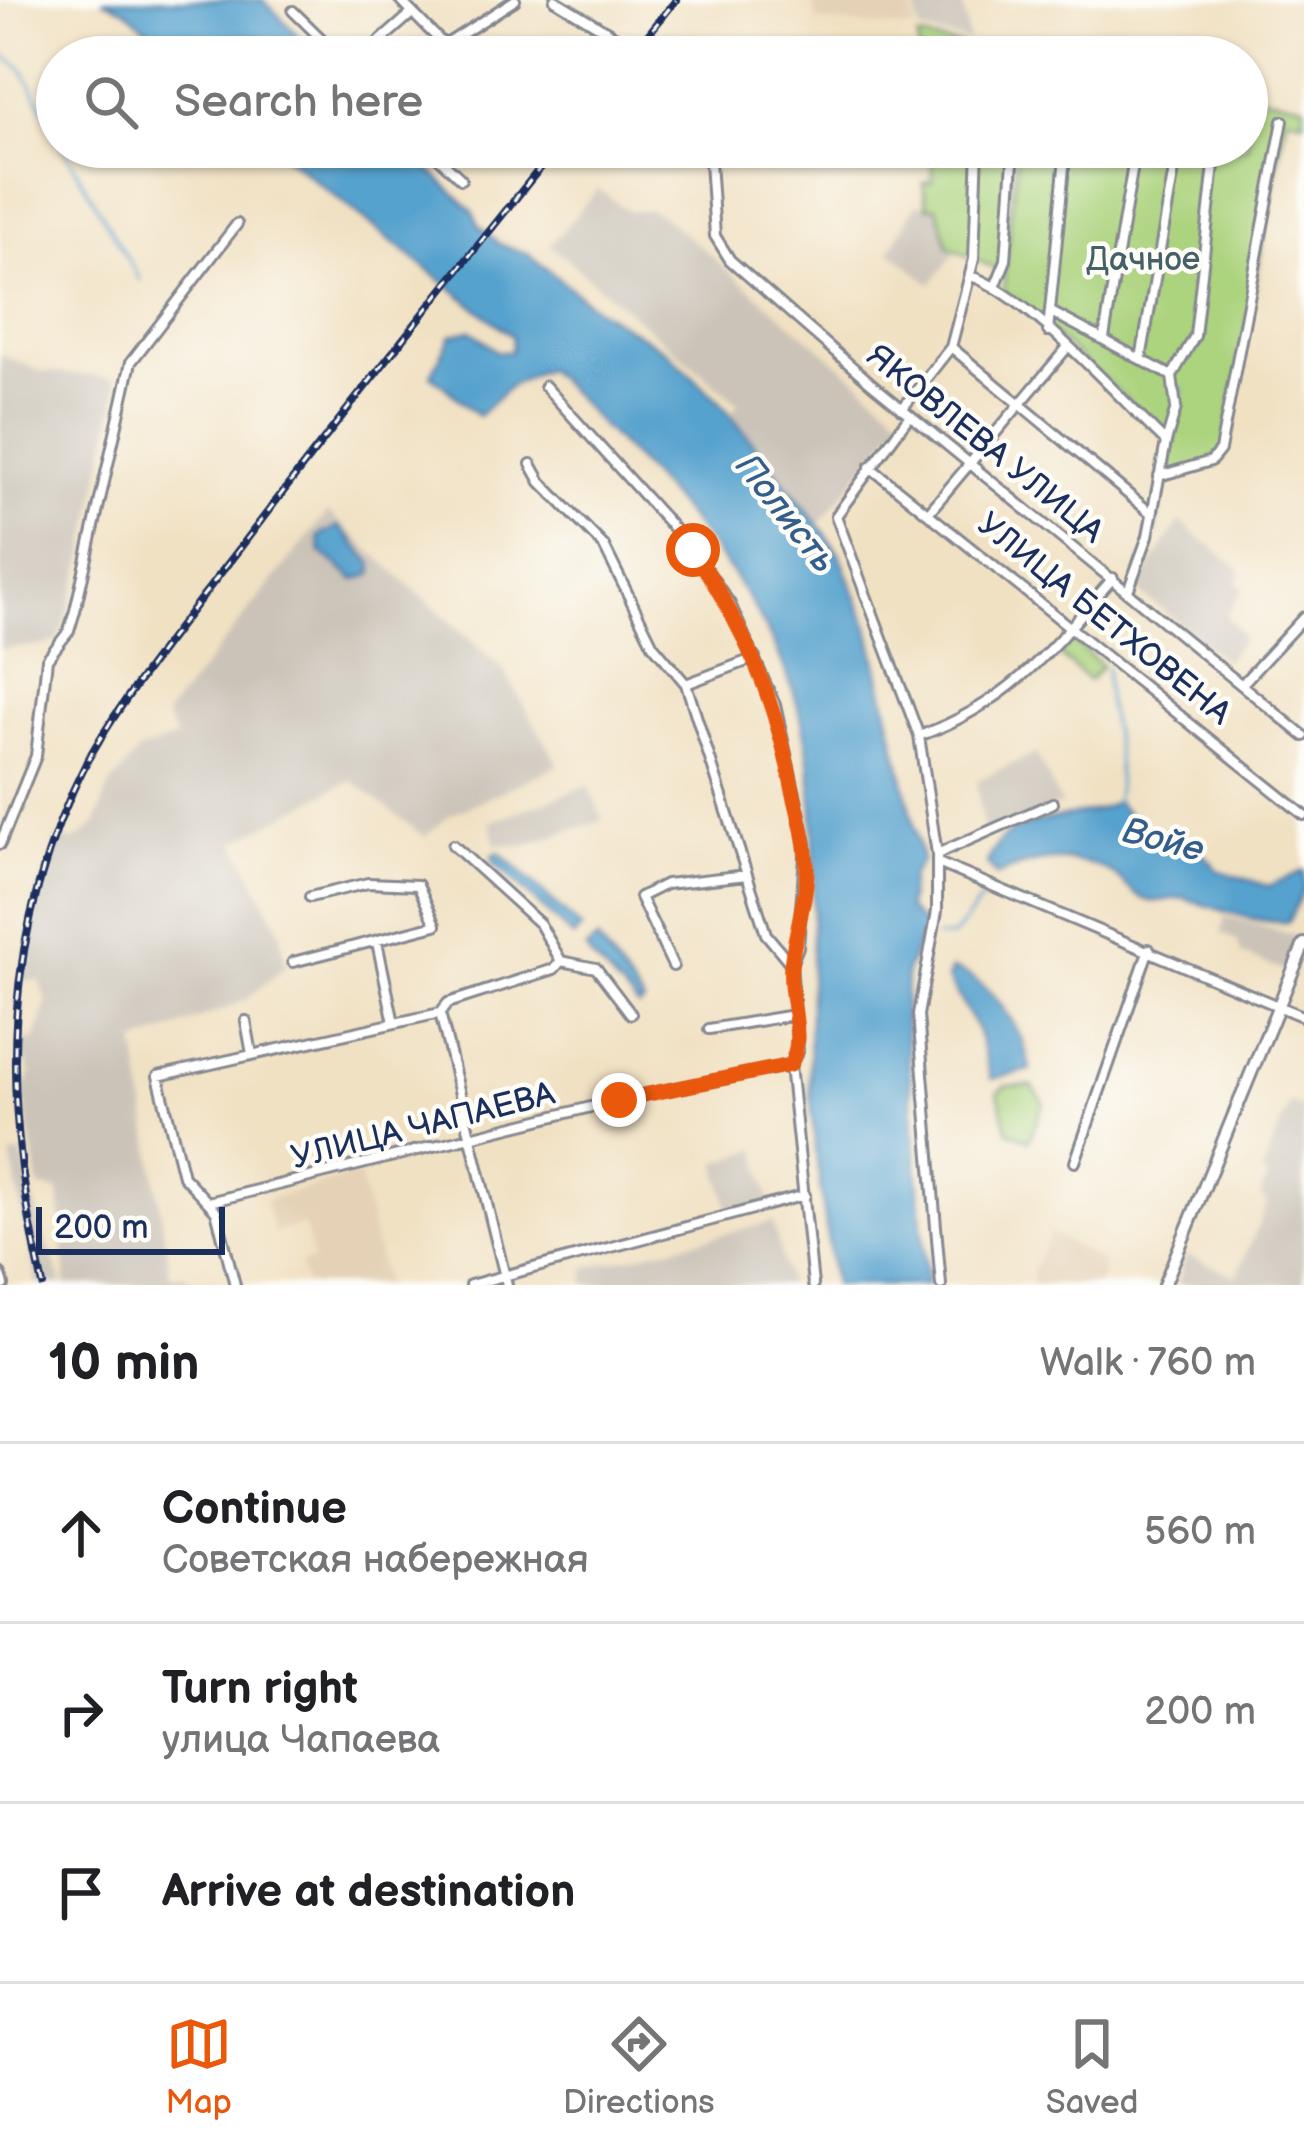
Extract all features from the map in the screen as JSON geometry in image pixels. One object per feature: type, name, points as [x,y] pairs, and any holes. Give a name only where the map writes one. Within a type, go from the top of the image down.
[{"type":"main road","points":[[1164,1285],[1304,944]]},
{"type":"street","points":[[400,0],[436,36]]},
{"type":"street","points":[[459,36],[515,0]]},
{"type":"street","points":[[555,0],[615,36]]},
{"type":"street","points":[[570,0],[575,11]]},
{"type":"street","points":[[293,11],[319,36]]},
{"type":"street","points":[[386,36],[412,13]]},
{"type":"street","points":[[1159,476],[1211,461],[1220,450],[1282,121]]},
{"type":"street","points":[[449,168],[461,179]]},
{"type":"street","name":"ЯКОВЛЕВА УЛИЦА","points":[[710,168],[713,226],[721,248],[906,412],[1304,736]]},
{"type":"street","points":[[941,1285],[918,1015],[937,911],[938,859],[919,736],[881,625],[838,530],[841,502],[951,346],[962,293],[971,276],[977,168]]},
{"type":"street","points":[[995,286],[1006,260],[1013,168]]},
{"type":"street","points":[[1048,332],[1054,313],[1064,168]]},
{"type":"street","points":[[1104,338],[1132,168]]},
{"type":"street","points":[[1141,359],[1174,168]]},
{"type":"street","points":[[1128,591],[1152,514],[1176,408],[1172,376],[1195,336],[1214,168]]},
{"type":"street","points":[[0,844],[36,756],[47,658],[69,631],[75,611],[131,362],[237,224]]},
{"type":"street","points":[[971,276],[995,286],[1166,442]]},
{"type":"street","points":[[1054,313],[1172,376]]},
{"type":"street","points":[[951,346],[1152,514]]},
{"type":"street","points":[[929,512],[1067,348]]},
{"type":"street","points":[[544,386],[693,550],[730,604],[755,658],[788,753],[806,844],[798,947],[790,964],[798,1051],[790,1065],[813,1285]]},
{"type":"street","points":[[531,464],[541,482],[604,546],[653,645],[686,684],[766,934],[790,964]]},
{"type":"street","name":"УЛИЦА БЕТХОВЕНА","points":[[870,466],[1304,815]]},
{"type":"street","points":[[919,736],[963,720],[1008,692],[1113,578]]},
{"type":"street","points":[[1243,683],[1304,617]]},
{"type":"street","points":[[686,684],[755,658]]},
{"type":"street","points":[[938,859],[1054,803]]},
{"type":"street","points":[[452,845],[540,924],[561,962]]},
{"type":"street","points":[[938,859],[1304,1017]]},
{"type":"street","points":[[673,966],[640,897],[666,884],[747,875]]},
{"type":"street","points":[[293,962],[436,925],[418,885],[368,883],[310,897]]},
{"type":"street","points":[[376,942],[394,1023]]},
{"type":"street","points":[[1075,1162],[1149,949]]},
{"type":"street","points":[[235,1285],[220,1220],[183,1176],[158,1076],[440,1013],[448,1003],[554,969],[561,962]]},
{"type":"street","points":[[561,962],[596,968],[631,1014]]},
{"type":"street","points":[[440,1013],[506,1281]]},
{"type":"street","points":[[709,1029],[794,1015]]},
{"type":"street","points":[[246,1021],[252,1054]]},
{"type":"street","name":"УЛИЦА ЧАПАЕВА","points":[[208,1202],[619,1100],[790,1065]]},
{"type":"street","points":[[470,1285],[506,1281],[805,1195]]},
{"type":"street","points":[[0,1273],[4,1285]]},
{"type":"shaded area","points":[[812,0],[911,0],[916,29],[816,21]]},
{"type":"shaded area","points":[[914,0],[962,0],[968,36],[920,31]]},
{"type":"shaded area","points":[[598,189],[630,212],[650,209],[665,217],[903,418],[820,523],[731,414],[738,403],[550,245]]},
{"type":"shaded area","points":[[916,204],[937,207],[948,247],[956,251],[931,284],[890,251]]},
{"type":"shaded area","points":[[0,354],[40,371],[114,378],[117,391],[85,555],[63,628],[57,641],[46,645],[0,649]]},
{"type":"shaded area","points":[[328,512],[503,669],[559,765],[448,816],[425,837],[351,780],[235,842],[280,930],[286,966],[244,1001],[136,1044],[170,1276],[184,1275],[195,1285],[66,1285],[59,1192],[39,1187],[23,1093],[31,1073],[17,1041],[35,1040],[47,1001],[40,980],[20,980],[34,904],[57,838],[75,841],[95,826],[109,787],[139,751],[176,738],[165,716]]},
{"type":"shaded area","points":[[1180,521],[1241,570],[1237,582],[1244,588],[1226,615],[1244,638],[1225,660],[1136,589]]},
{"type":"shaded area","points":[[1036,753],[1061,804],[985,839],[976,781]]},
{"type":"shaded area","points":[[589,785],[603,820],[523,846],[496,844],[490,822]]},
{"type":"shaded area","points":[[1225,916],[1296,936],[1285,971],[1241,954],[1238,941],[1221,933]]},
{"type":"shaded area","points":[[1290,1102],[1304,1110],[1304,1285],[1178,1285],[1186,1255],[1237,1276],[1267,1204],[1260,1196],[1267,1177],[1261,1174]]},
{"type":"shaded area","points":[[757,1149],[770,1204],[729,1213],[717,1163]]},
{"type":"shaded area","points":[[21,1154],[63,1285],[37,1285],[11,1156]]},
{"type":"shaded area","points":[[359,1174],[385,1285],[306,1285],[300,1265],[313,1260],[304,1225],[274,1232],[264,1201]]},
{"type":"shaded area","points":[[773,1222],[788,1285],[585,1285],[585,1268]]},
{"type":"shaded area","points":[[1051,1233],[1105,1263],[1098,1285],[1032,1285],[1033,1268]]},
{"type":"green space","name":"Дачное","points":[[1268,97],[1304,104],[1304,120],[1286,117],[1224,453],[1212,465],[1166,478],[1174,441],[1003,290],[1016,168],[1268,168]]},
{"type":"green space","points":[[932,168],[1010,168],[1001,271],[948,247],[937,207],[927,207],[923,183],[933,181]]},
{"type":"green space","points":[[1071,639],[1102,666],[1089,681],[1058,654]]},
{"type":"green space","points":[[1006,1086],[1032,1086],[1044,1103],[1029,1140],[1008,1131],[998,1093]]},
{"type":"water","points":[[102,0],[263,0],[299,36],[154,36],[126,10]]},
{"type":"water","name":"Полисть","points":[[300,168],[427,168],[473,211],[479,226],[499,244],[528,254],[595,308],[665,350],[721,403],[840,555],[869,628],[922,860],[911,876],[907,909],[926,927],[906,972],[905,1016],[927,1285],[833,1285],[810,1077],[814,839],[809,760],[784,667],[763,623],[707,541],[642,466],[545,369],[510,386],[478,416],[431,375],[451,335],[471,330],[497,352],[511,352],[512,336]]},
{"type":"water","points":[[339,526],[372,563],[373,574],[355,580],[321,552],[319,536]]},
{"type":"water","points":[[1116,802],[1140,828],[1196,849],[1217,870],[1268,886],[1304,871],[1304,890],[1288,922],[1249,918],[1183,898],[1145,899],[1113,874],[1083,862],[1039,862],[997,876],[987,864],[996,846],[1025,826]]},
{"type":"water","points":[[499,852],[581,928],[573,937],[495,863],[492,856]]},
{"type":"water","points":[[597,940],[644,1003],[639,1007],[591,957],[586,949]]},
{"type":"water","points":[[952,969],[980,984],[1004,1009],[1030,1070],[991,1079],[978,1031],[948,979]]},
{"type":"waterway","points":[[0,53],[22,68],[36,95]]},
{"type":"waterway","points":[[75,168],[140,280]]},
{"type":"waterway","points":[[1135,587],[1154,534],[1182,388]]},
{"type":"waterway","points":[[1107,669],[1118,766],[1115,804]]},
{"type":"waterway","name":"Войе","points":[[937,937],[953,937],[990,889]]},
{"type":"railway","points":[[647,36],[676,0]]},
{"type":"railway","points":[[43,1285],[20,1148],[16,1016],[38,887],[59,823],[88,759],[189,614],[540,168]]},
{"type":"route","points":[[619,1100],[790,1065],[798,1051],[790,964],[798,947],[807,873],[788,753],[775,705],[730,604],[693,550]]}]
